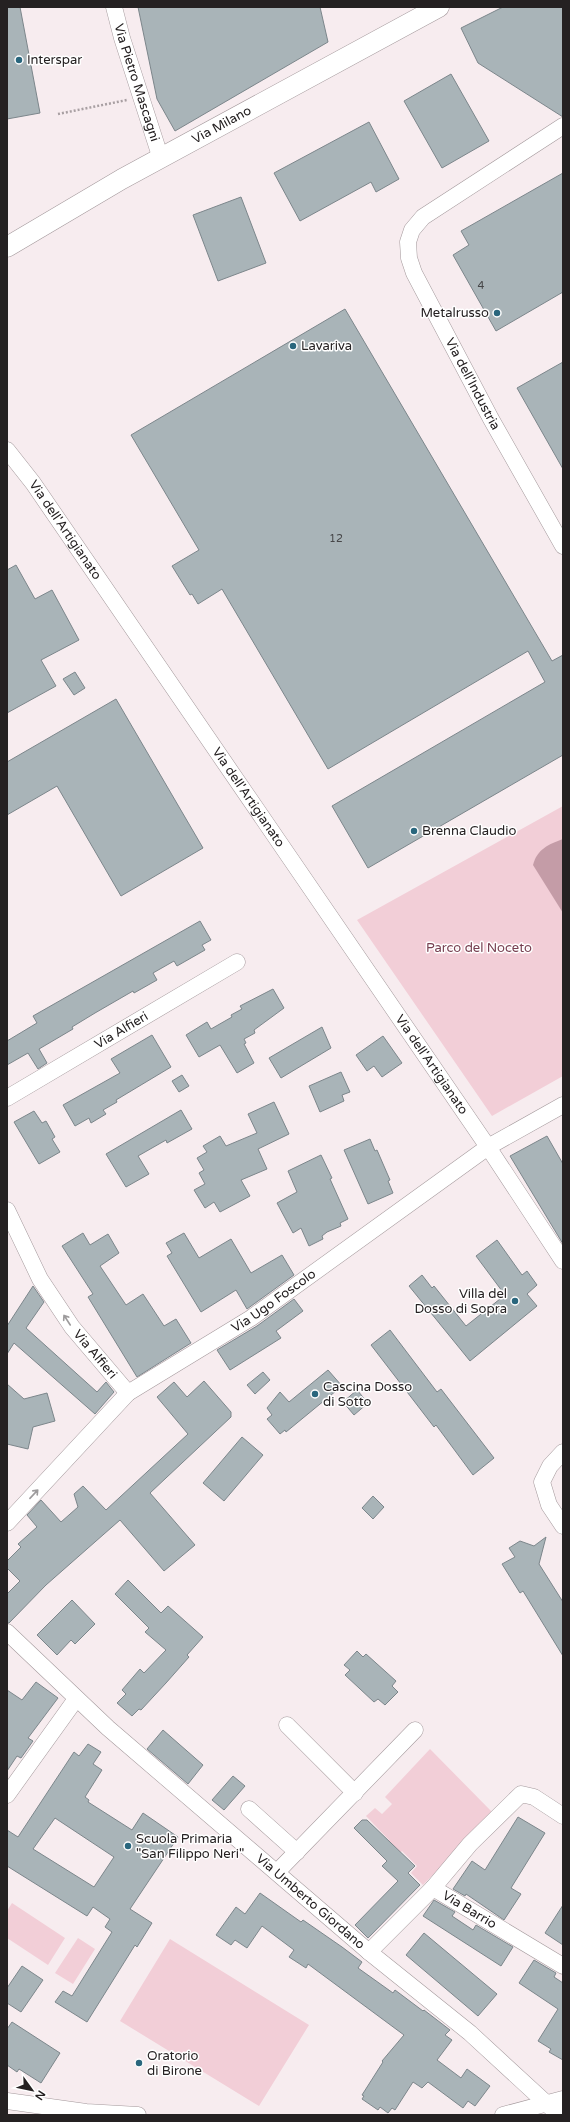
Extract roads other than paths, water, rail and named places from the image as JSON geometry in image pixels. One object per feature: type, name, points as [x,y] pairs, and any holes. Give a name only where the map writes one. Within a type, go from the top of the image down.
[{"type":"main road","name":"Via Milano","points":[[7,247],[161,158],[439,7]]},
{"type":"street","name":"Via Pietro Mascagni","points":[[114,7],[122,38],[161,158]]},
{"type":"street","name":"Via dell'Industria","points":[[563,126],[429,212],[412,230],[407,248],[410,265],[434,314],[563,546]]},
{"type":"street","name":"Via dell'Artigianato","points":[[7,450],[33,483],[488,1147],[563,1262]]},
{"type":"street","name":"Via Alfieri","points":[[7,1098],[237,962]]},
{"type":"street","name":"Via Ugo Foscolo","points":[[7,1523],[128,1392],[251,1318],[488,1147],[563,1105]]},
{"type":"street","name":"Via Alfieri","points":[[7,1210],[40,1278],[72,1327],[128,1392]]},
{"type":"street","points":[[563,1452],[550,1466],[542,1482],[549,1505],[563,1526]]},
{"type":"street","name":"Via Umberto Giordano","points":[[7,1632],[76,1699],[200,1808],[277,1872],[369,1952],[470,2033],[547,2102],[559,2115]]},
{"type":"street","points":[[7,1795],[76,1699]]},
{"type":"street","points":[[287,1726],[355,1793]]},
{"type":"street","points":[[277,1872],[415,1730]]},
{"type":"street","points":[[432,1888],[470,1844],[521,1794],[534,1797],[563,1816]]},
{"type":"street","points":[[249,1809],[296,1852]]},
{"type":"street","name":"Via Barrio","points":[[369,1952],[432,1888],[563,1966]]},
{"type":"street","points":[[502,2115],[563,2099]]},
{"type":"street","points":[[7,2101],[86,2112],[138,2115]]},
{"type":"place","name":"Interspar","points":[[19,60]]},
{"type":"place","name":"Metalrusso","points":[[497,313]]},
{"type":"place","name":"Lavariva","points":[[293,346]]},
{"type":"place","name":"Brenna Claudio","points":[[414,831]]},
{"type":"place","name":"Villa del Dosso di Sopra","points":[[515,1301]]},
{"type":"place","name":"Cascina Dosso di Sotto","points":[[315,1394]]},
{"type":"place","name":"Scuola Primaria \"San Filippo Neri\"","points":[[128,1846]]},
{"type":"place","name":"Oratorio di Birone","points":[[139,2063]]},
{"type":"park label","name":"Parco del Noceto","points":[[479,948]]}]
